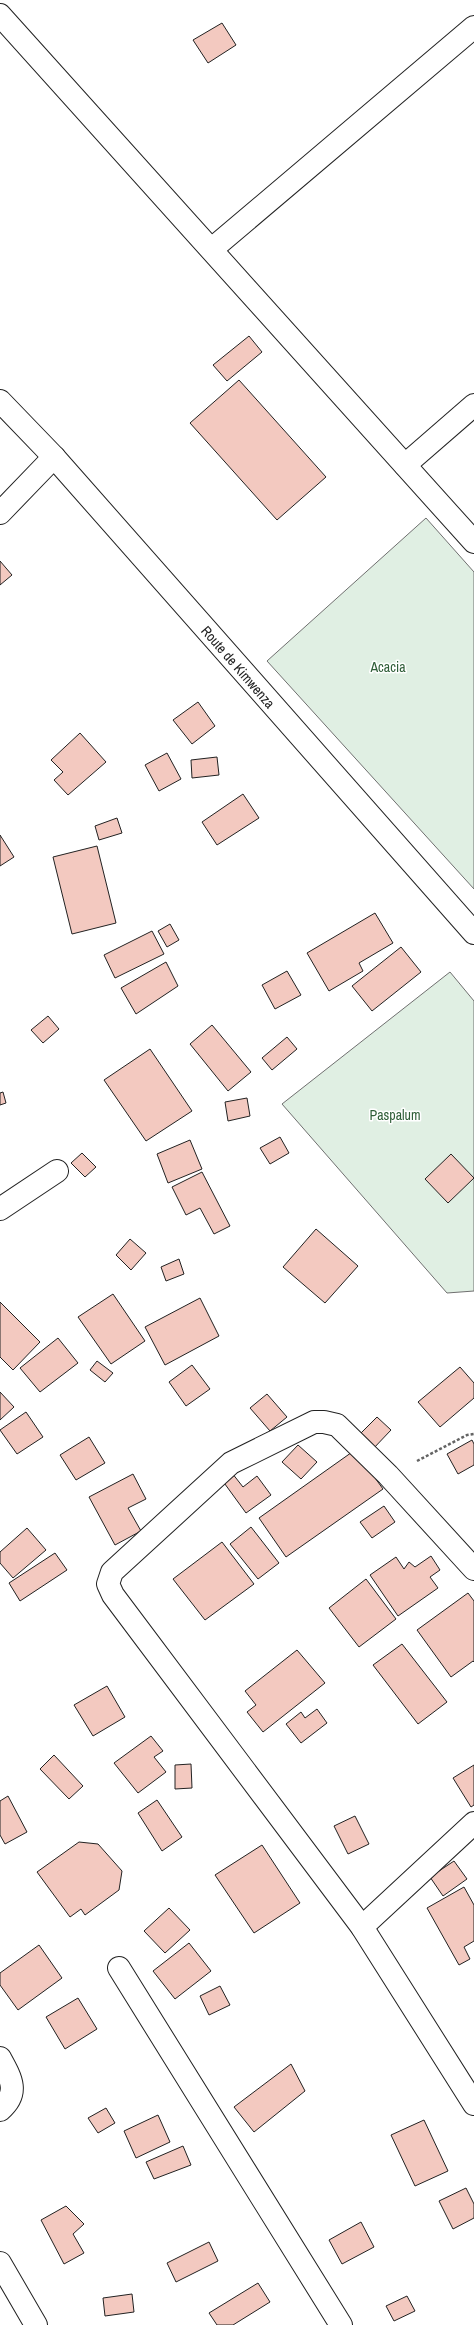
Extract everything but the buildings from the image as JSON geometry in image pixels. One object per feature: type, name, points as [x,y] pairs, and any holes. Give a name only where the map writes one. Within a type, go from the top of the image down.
[{"type":"street","points":[[0,15],[474,542]]},
{"type":"street","points":[[212,249],[474,27]]},
{"type":"street","name":"Route de Kimwenza","points":[[0,401],[54,457],[474,933]]},
{"type":"street","points":[[405,465],[474,405]]},
{"type":"street","points":[[0,513],[54,457]]},
{"type":"street","points":[[0,1209],[57,1171]]},
{"type":"street","points":[[474,1569],[388,1475],[337,1425],[314,1422],[231,1463],[112,1572],[108,1584],[113,1596],[362,1927],[474,2104]]},
{"type":"street","points":[[362,1927],[474,1823]]},
{"type":"street","points":[[119,1968],[341,2325]]},
{"type":"street","points":[[0,2058],[8,2073],[13,2091],[8,2103],[0,2110]]},
{"type":"street","points":[[0,2263],[36,2325]]},
{"type":"path","points":[[388,1475],[467,1435],[474,1434]]},
{"type":"green space","name":"Acacia","points":[[426,518],[474,572],[474,889],[267,661]]},
{"type":"green space","name":"Paspalum","points":[[450,972],[474,1001],[474,1291],[447,1293],[282,1104]]}]
